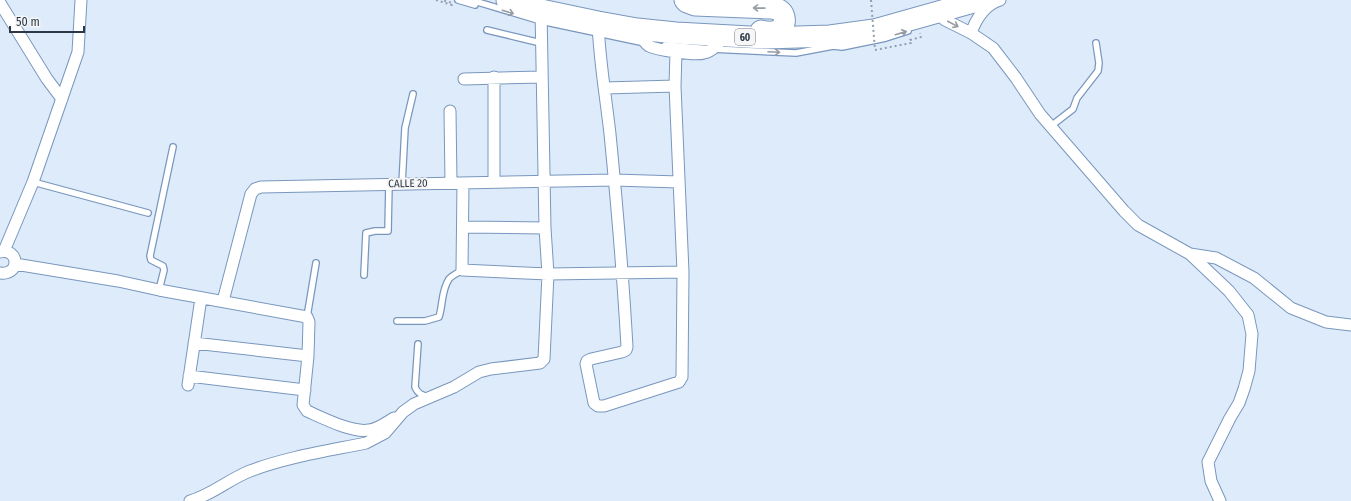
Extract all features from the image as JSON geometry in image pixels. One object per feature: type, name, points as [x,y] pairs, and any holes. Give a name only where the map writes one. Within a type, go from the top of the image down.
[{"type":"highway","points":[[648,34],[670,28],[682,27],[777,31],[782,28],[784,23],[783,14],[780,10],[696,5],[685,0]]},
{"type":"highway","name":"60","points":[[498,3],[541,16],[598,28],[648,34],[676,33],[718,42],[766,38],[830,36],[874,30],[934,16],[981,0]]},
{"type":"street","points":[[0,273],[11,271],[15,264],[14,256],[8,252],[2,251],[33,182],[78,52],[81,0]]},
{"type":"street","points":[[971,33],[976,20],[986,8],[1000,0]]},
{"type":"street","points":[[0,3],[39,66],[62,99]]},
{"type":"street","points":[[15,264],[118,281],[307,317],[309,322],[308,356],[303,405],[307,411],[335,424],[349,428],[370,430],[379,427],[414,404],[454,387],[484,370],[540,363],[544,359],[548,274],[545,228],[541,16]]},
{"type":"street","points":[[934,16],[971,33],[993,48],[1016,78],[1040,114],[1124,211],[1138,225],[1190,254],[1229,291],[1248,315],[1252,334],[1249,371],[1239,403],[1208,462],[1211,481],[1220,501]]},
{"type":"street","points":[[598,28],[623,272],[628,347],[622,352],[591,359],[586,364],[594,403],[598,406],[604,406],[679,382],[682,377],[683,272],[675,86],[676,52]]},
{"type":"street","points":[[648,34],[650,46],[676,52],[704,54],[718,42]]},
{"type":"street","points":[[464,79],[494,77],[542,77]]},
{"type":"street","points":[[494,77],[494,182]]},
{"type":"street","points":[[605,88],[675,86]]},
{"type":"street","points":[[450,111],[451,183]]},
{"type":"street","name":"CALLE 20","points":[[223,301],[251,194],[255,189],[261,187],[614,180],[679,182]]},
{"type":"street","points":[[463,183],[462,270],[548,274],[683,272]]},
{"type":"street","points":[[463,227],[545,228]]},
{"type":"street","points":[[1190,254],[1216,258],[1254,278],[1291,308],[1326,322],[1351,325]]},
{"type":"street","points":[[202,298],[188,381],[305,390]]},
{"type":"street","points":[[194,343],[308,356]]},
{"type":"street","points":[[190,501],[200,498],[249,472],[283,460],[366,443],[374,440],[385,434],[404,412]]},
{"type":"lane","points":[[458,0],[477,5],[498,3]]},
{"type":"lane","points":[[471,0],[498,3]]},
{"type":"lane","points":[[488,30],[541,43]]},
{"type":"lane","points":[[718,42],[796,53],[833,46],[842,47],[918,31]]},
{"type":"lane","points":[[1051,126],[1073,109],[1077,98],[1098,71],[1099,63],[1096,43]]},
{"type":"lane","points":[[402,184],[405,128],[413,94]]},
{"type":"lane","points":[[159,290],[164,270],[163,266],[152,260],[150,256],[173,147]]},
{"type":"lane","points":[[33,182],[148,213]]},
{"type":"lane","points":[[364,275],[366,233],[374,231],[388,231],[389,184]]},
{"type":"lane","points":[[307,317],[316,263]]},
{"type":"lane","points":[[396,321],[425,320],[439,317],[443,292],[449,278],[462,270]]},
{"type":"lane","points":[[418,344],[415,387],[417,392],[429,397]]},
{"type":"path","points":[[436,0],[452,4],[442,0]]},
{"type":"path","points":[[872,0],[875,50],[921,37],[918,31]]}]
